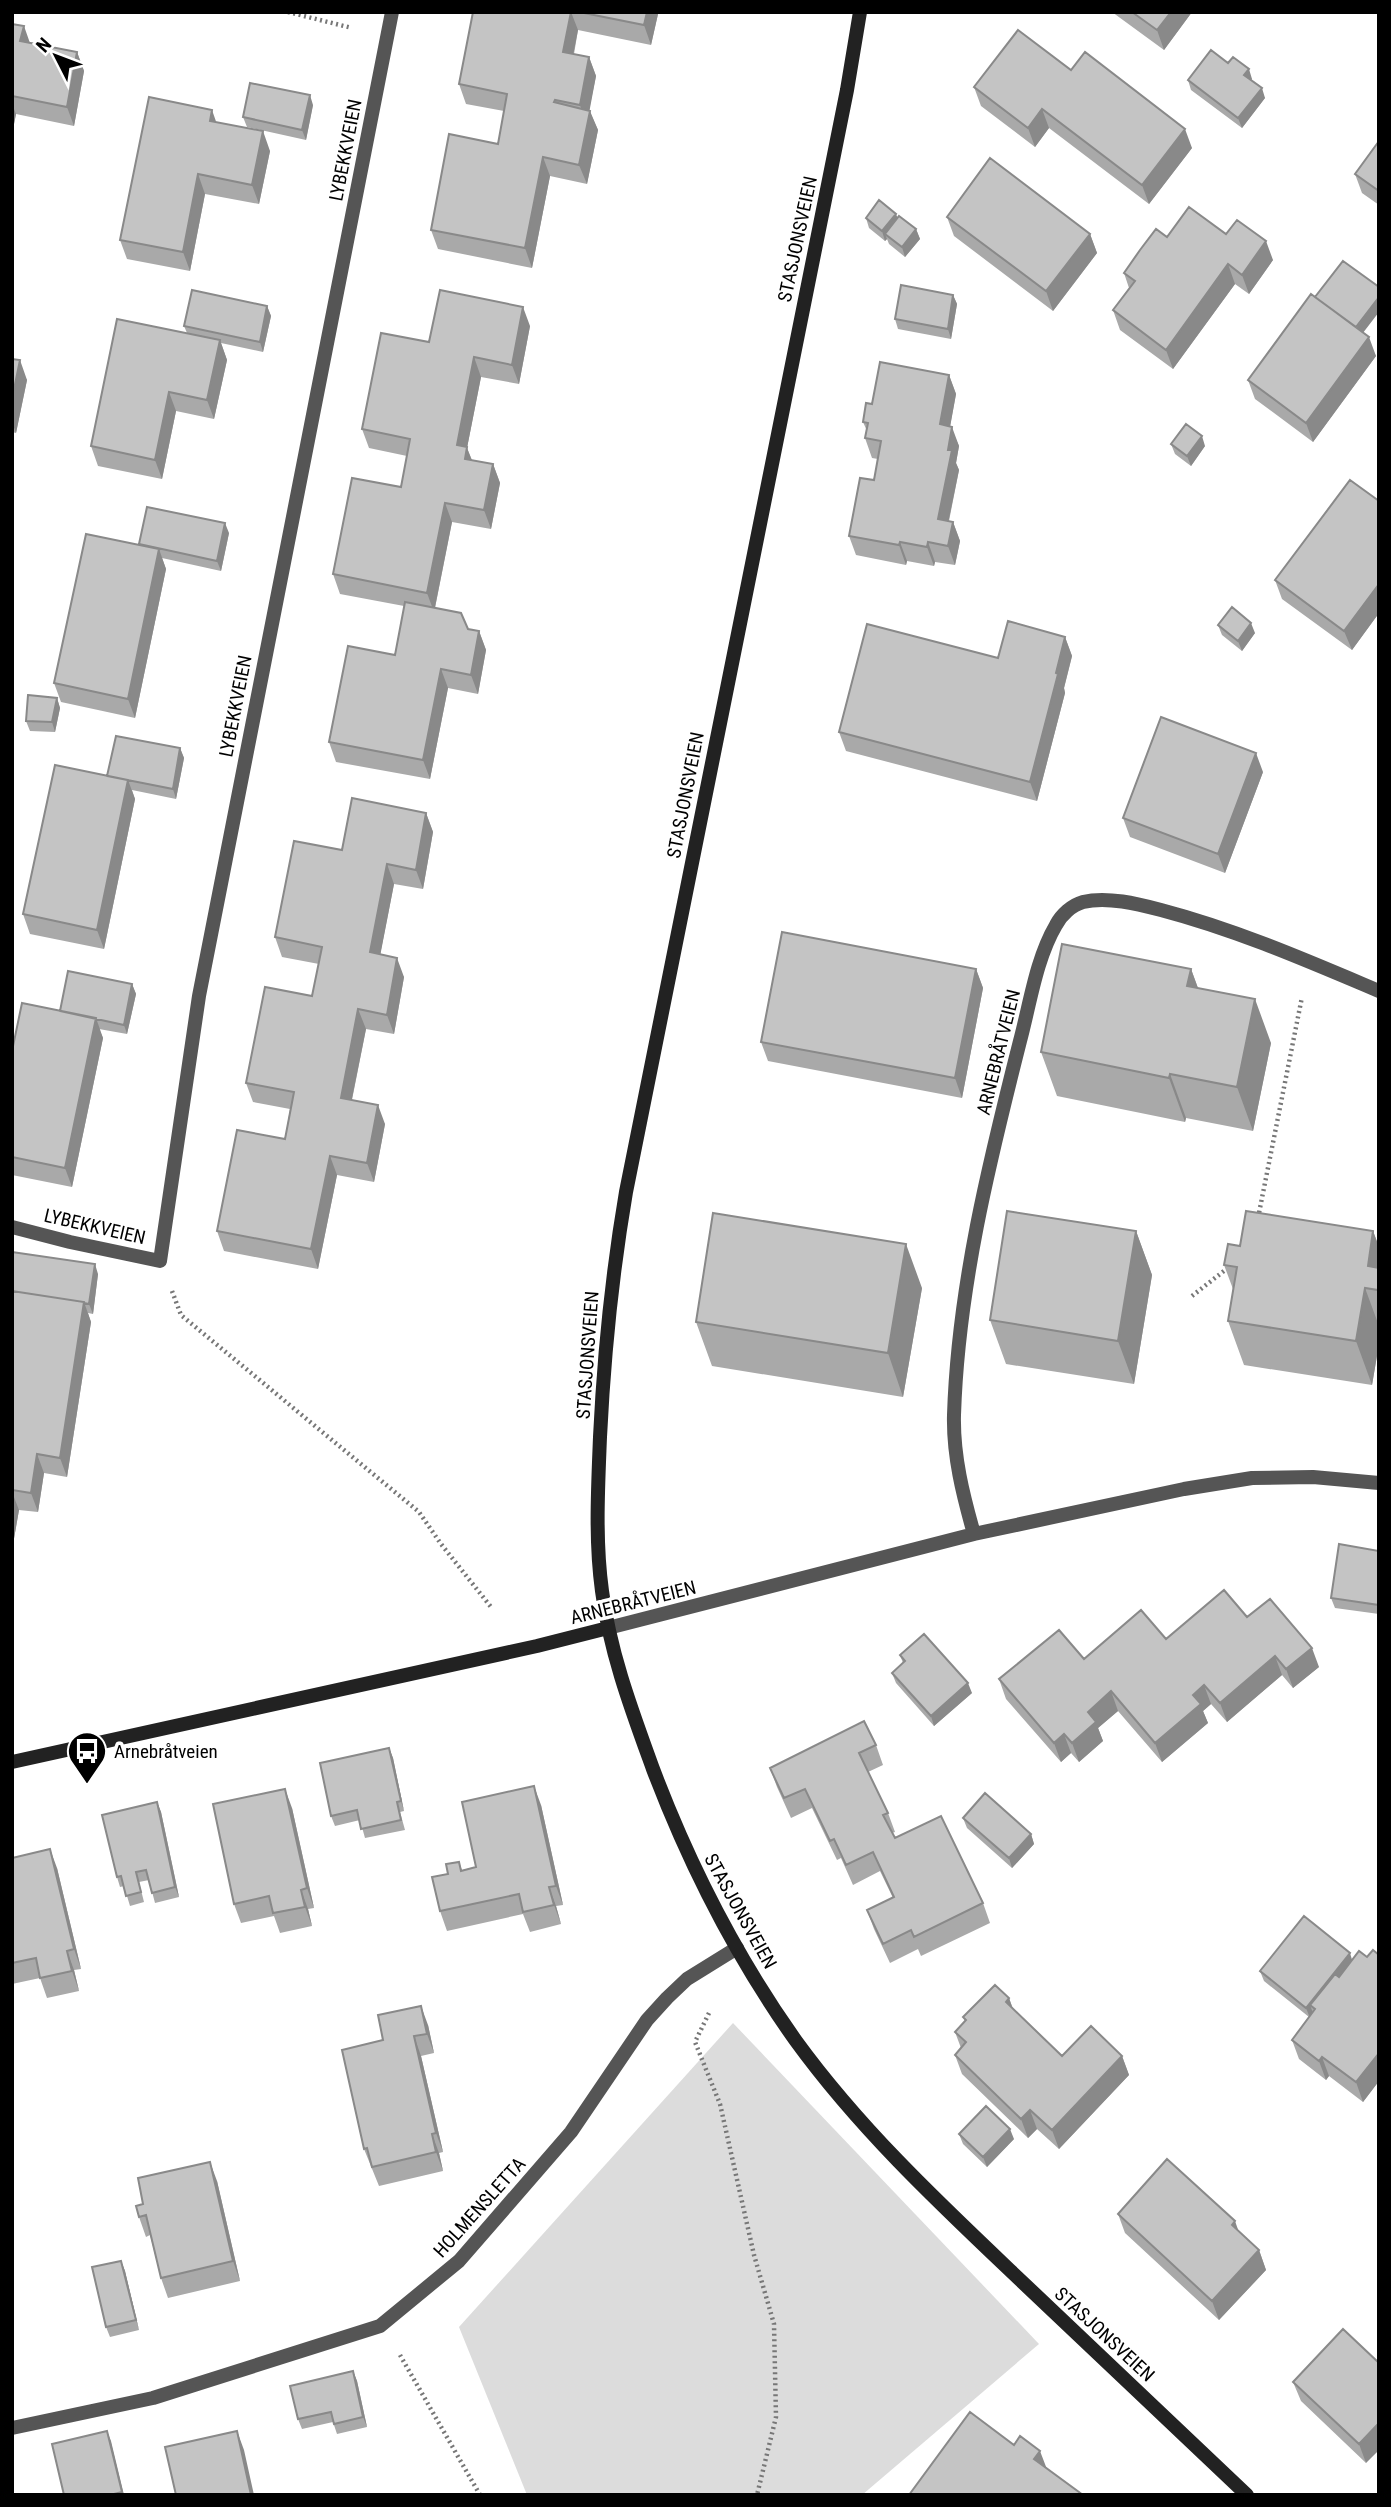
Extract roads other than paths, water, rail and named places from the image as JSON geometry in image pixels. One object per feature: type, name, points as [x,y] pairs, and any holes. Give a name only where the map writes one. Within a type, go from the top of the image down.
[{"type":"street","name":"LYBEKKVEIEN","points":[[12,1227],[160,1261],[199,996],[393,12]]},
{"type":"street","name":"STASJONSVEIEN","points":[[860,12],[847,90],[631,1165],[615,1258],[603,1379],[598,1516],[602,1592],[608,1628],[627,1696],[684,1846],[737,1948],[795,2040],[882,2144],[985,2246],[1247,2495]]},
{"type":"street","name":"ARNEBRÅTVEIEN","points":[[974,1534],[959,1472],[954,1416],[971,1253],[1004,1103],[1043,954],[1056,925],[1067,911],[1082,902],[1139,905],[1209,923],[1379,991]]},
{"type":"street","name":"ARNEBRÅTVEIEN","points":[[12,1762],[537,1646],[974,1534],[1184,1489],[1252,1478],[1313,1477],[1379,1483]]},
{"type":"street","name":"HOLMENSLETTA","points":[[12,2428],[153,2398],[380,2326],[459,2261],[571,2132],[647,2020],[667,1998],[687,1979],[737,1948]]},
{"type":"place","name":"Arnebråtveien","points":[[87,1785]]}]
